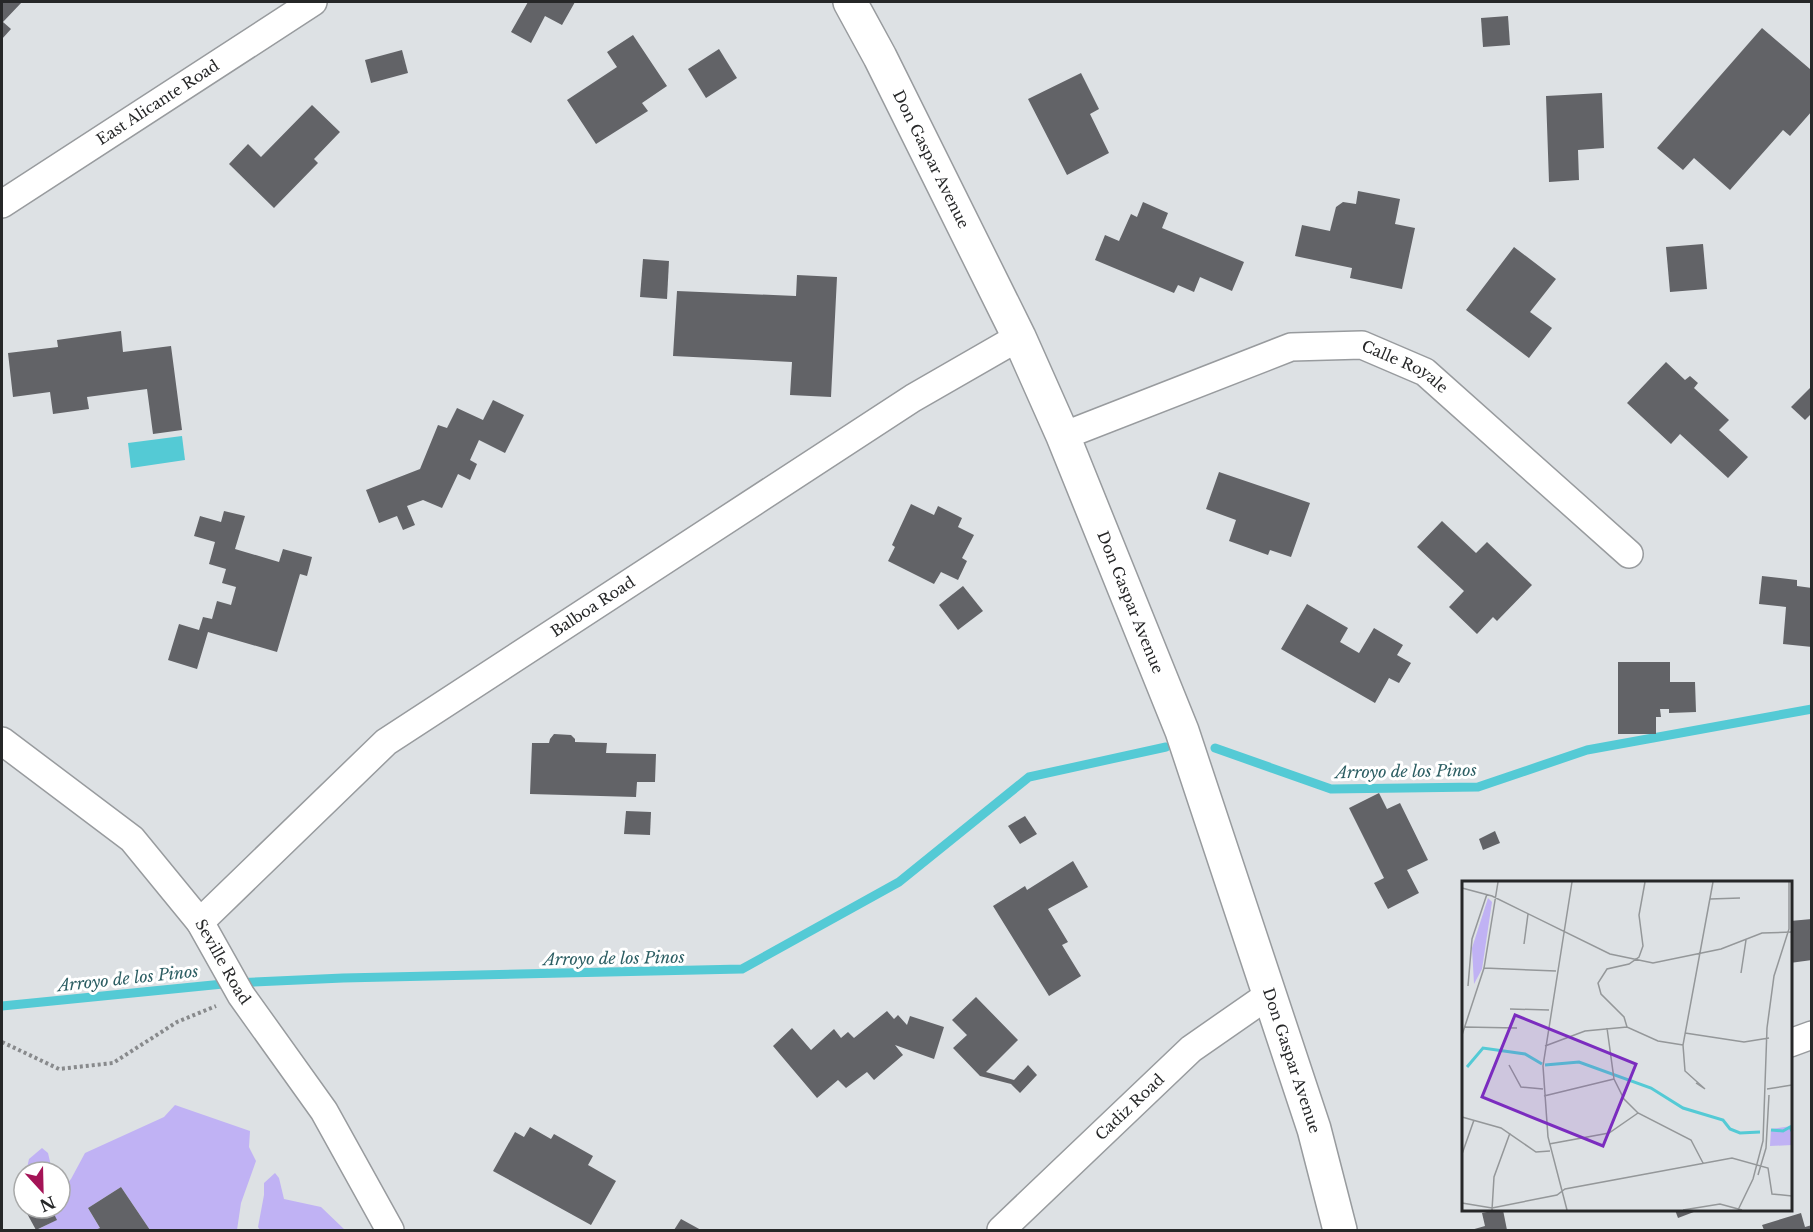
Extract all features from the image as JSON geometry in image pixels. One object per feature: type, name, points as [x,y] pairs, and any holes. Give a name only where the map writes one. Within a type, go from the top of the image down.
[{"type":"street","name":"East Alicante Road","points":[[2,204],[313,2]]},
{"type":"street","name":"Don Gaspar Avenue","points":[[850,2],[880,57],[1019,337],[1063,436],[1182,731],[1314,1129],[1340,1230]]},
{"type":"street","name":"Balboa Road","points":[[200,922],[386,742],[913,398],[1019,337]]},
{"type":"street","name":"Calle Royale","points":[[1063,436],[1291,347],[1362,345],[1425,372],[1629,554]]},
{"type":"street","name":"Seville Road","points":[[2,741],[132,839],[200,922],[241,995],[324,1111],[390,1230]]},
{"type":"street","name":"Cadiz Road","points":[[1001,1230],[1191,1049],[1270,994]]},
{"type":"street","points":[[1792,1043],[1812,1035]]},
{"type":"path","points":[[2,1042],[59,1069],[113,1063],[177,1022],[241,995]]},
{"type":"shaded area","points":[[175,1105],[250,1131],[249,1147],[256,1161],[241,1203],[237,1230],[150,1230],[121,1187],[88,1208],[100,1228],[95,1230],[37,1230],[56,1220],[72,1220],[72,1177],[85,1153],[164,1117]]},
{"type":"shaded area","points":[[42,1148],[48,1153],[50,1160],[29,1160]]},
{"type":"shaded area","points":[[275,1173],[279,1178],[284,1199],[321,1207],[345,1230],[260,1230],[258,1227],[264,1183]]},
{"type":"water","points":[[182,436],[185,460],[131,468],[128,443]]},
{"type":"building","points":[[2,2],[22,2],[3,22],[11,29],[2,39]]},
{"type":"building","points":[[528,2],[575,2],[562,25],[545,16],[531,43],[511,32]]},
{"type":"building","points":[[1508,16],[1510,45],[1483,47],[1481,18]]},
{"type":"building","points":[[1762,28],[1810,69],[1812,67],[1812,111],[1790,136],[1783,130],[1730,190],[1694,158],[1683,170],[1657,148]]},
{"type":"building","points":[[633,35],[667,86],[642,103],[648,111],[596,144],[567,100],[617,67],[607,52]]},
{"type":"building","points":[[719,49],[737,78],[706,98],[688,69]]},
{"type":"building","points":[[402,50],[408,73],[371,83],[365,60]]},
{"type":"building","points":[[1081,73],[1099,109],[1090,114],[1109,153],[1067,175],[1028,99]]},
{"type":"building","points":[[1602,93],[1604,148],[1578,150],[1579,180],[1549,182],[1546,96]]},
{"type":"building","points":[[312,105],[340,132],[314,159],[318,163],[274,208],[229,164],[248,144],[261,157]]},
{"type":"building","points":[[1358,191],[1400,199],[1395,224],[1415,228],[1402,289],[1350,278],[1352,268],[1295,256],[1302,225],[1330,231],[1336,207],[1343,202],[1356,204]]},
{"type":"building","points":[[1143,202],[1168,213],[1162,228],[1244,262],[1232,291],[1200,277],[1194,292],[1178,285],[1174,293],[1095,260],[1105,235],[1119,241],[1131,214],[1137,217]]},
{"type":"building","points":[[1703,244],[1707,289],[1670,292],[1666,247]]},
{"type":"building","points":[[1514,247],[1556,279],[1530,312],[1552,328],[1529,358],[1466,310]]},
{"type":"building","points":[[643,259],[669,261],[667,299],[640,297]]},
{"type":"building","points":[[797,275],[837,277],[831,397],[790,395],[792,362],[673,356],[677,291],[796,296]]},
{"type":"building","points":[[121,331],[123,352],[171,346],[182,430],[153,434],[147,389],[87,397],[89,409],[53,414],[50,392],[13,397],[8,353],[58,347],[57,340]]},
{"type":"building","points":[[1666,362],[1685,380],[1690,376],[1698,383],[1694,388],[1729,420],[1719,430],[1748,457],[1728,478],[1680,434],[1671,444],[1627,403]]},
{"type":"building","points":[[1812,386],[1812,413],[1805,420],[1791,407]]},
{"type":"building","points":[[493,400],[524,415],[505,453],[479,440],[470,460],[477,464],[470,480],[458,474],[442,508],[423,500],[407,506],[415,525],[403,530],[397,516],[379,523],[366,490],[420,469],[438,425],[447,428],[457,408],[483,420]]},
{"type":"building","points":[[1219,472],[1310,503],[1291,557],[1270,550],[1268,555],[1229,541],[1236,520],[1206,509]]},
{"type":"building","points":[[911,504],[934,515],[938,506],[962,518],[958,527],[974,535],[962,558],[967,561],[958,580],[941,572],[934,584],[888,561],[895,547],[892,545]]},
{"type":"building","points":[[224,511],[245,516],[235,549],[279,562],[283,549],[312,557],[307,576],[300,574],[277,652],[208,632],[197,669],[168,660],[179,624],[199,630],[203,617],[212,619],[217,601],[231,605],[236,587],[222,583],[226,569],[209,564],[215,542],[194,536],[200,516],[221,522]]},
{"type":"building","points":[[1442,521],[1476,553],[1487,542],[1532,585],[1497,621],[1493,617],[1477,634],[1449,607],[1464,591],[1417,547]]},
{"type":"building","points":[[1762,576],[1797,580],[1797,586],[1812,588],[1812,647],[1783,644],[1786,607],[1759,604]]},
{"type":"building","points":[[963,586],[983,611],[958,630],[939,605]]},
{"type":"building","points":[[1307,604],[1348,628],[1340,642],[1359,653],[1374,628],[1403,645],[1397,655],[1411,663],[1399,683],[1389,678],[1375,703],[1281,649]]},
{"type":"building","points":[[1618,662],[1670,662],[1670,682],[1695,682],[1696,712],[1669,713],[1669,709],[1660,709],[1661,717],[1656,717],[1656,734],[1618,734]]},
{"type":"building","points":[[554,734],[571,735],[575,742],[607,743],[606,753],[656,754],[655,782],[637,782],[636,797],[530,794],[532,743],[549,743]]},
{"type":"building","points":[[1379,793],[1387,809],[1400,803],[1428,860],[1407,870],[1419,893],[1388,909],[1374,883],[1384,878],[1349,808]]},
{"type":"building","points":[[626,811],[651,812],[650,835],[624,834]]},
{"type":"building","points":[[1025,816],[1037,834],[1020,844],[1008,826]]},
{"type":"building","points":[[1495,831],[1500,843],[1483,850],[1479,839]]},
{"type":"building","points":[[1073,861],[1088,887],[1048,909],[1068,942],[1062,945],[1081,976],[1049,996],[993,906],[1025,886],[1027,890]]},
{"type":"building","points":[[1812,919],[1812,960],[1792,963],[1792,921]]},
{"type":"building","points":[[976,997],[1018,1040],[986,1072],[1014,1080],[1028,1065],[1037,1075],[1020,1093],[1011,1084],[980,1076],[953,1048],[967,1035],[952,1020]]},
{"type":"building","points":[[887,1011],[894,1019],[898,1015],[907,1025],[910,1016],[944,1027],[934,1059],[895,1045],[903,1055],[874,1080],[867,1072],[846,1088],[838,1080],[817,1098],[773,1046],[792,1028],[811,1050],[834,1029],[841,1038],[848,1032],[854,1038]]},
{"type":"building","points":[[530,1127],[551,1139],[554,1134],[593,1156],[588,1165],[616,1181],[591,1225],[493,1171],[515,1132],[524,1137]]},
{"type":"building","points":[[121,1187],[150,1230],[95,1230],[100,1228],[88,1208]]},
{"type":"building","points":[[1503,1211],[1507,1230],[1471,1230],[1485,1226],[1482,1213]]},
{"type":"building","points":[[1675,1211],[1696,1211],[1678,1218]]},
{"type":"building","points":[[1801,1213],[1805,1227],[1812,1225],[1812,1230],[1764,1230],[1762,1225]]},
{"type":"building","points":[[681,1219],[701,1230],[674,1230]]},
{"type":"building","points":[[31,1220],[57,1220],[36,1230]]},
{"type":"waterway","name":"Arroyo de los Pinos","points":[[1215,748],[1331,789],[1478,787],[1587,750],[1812,709]]},
{"type":"waterway","name":"Arroyo de los Pinos","points":[[2,1006],[233,983],[343,978],[742,969],[899,882],[1029,777],[1166,747]]}]
